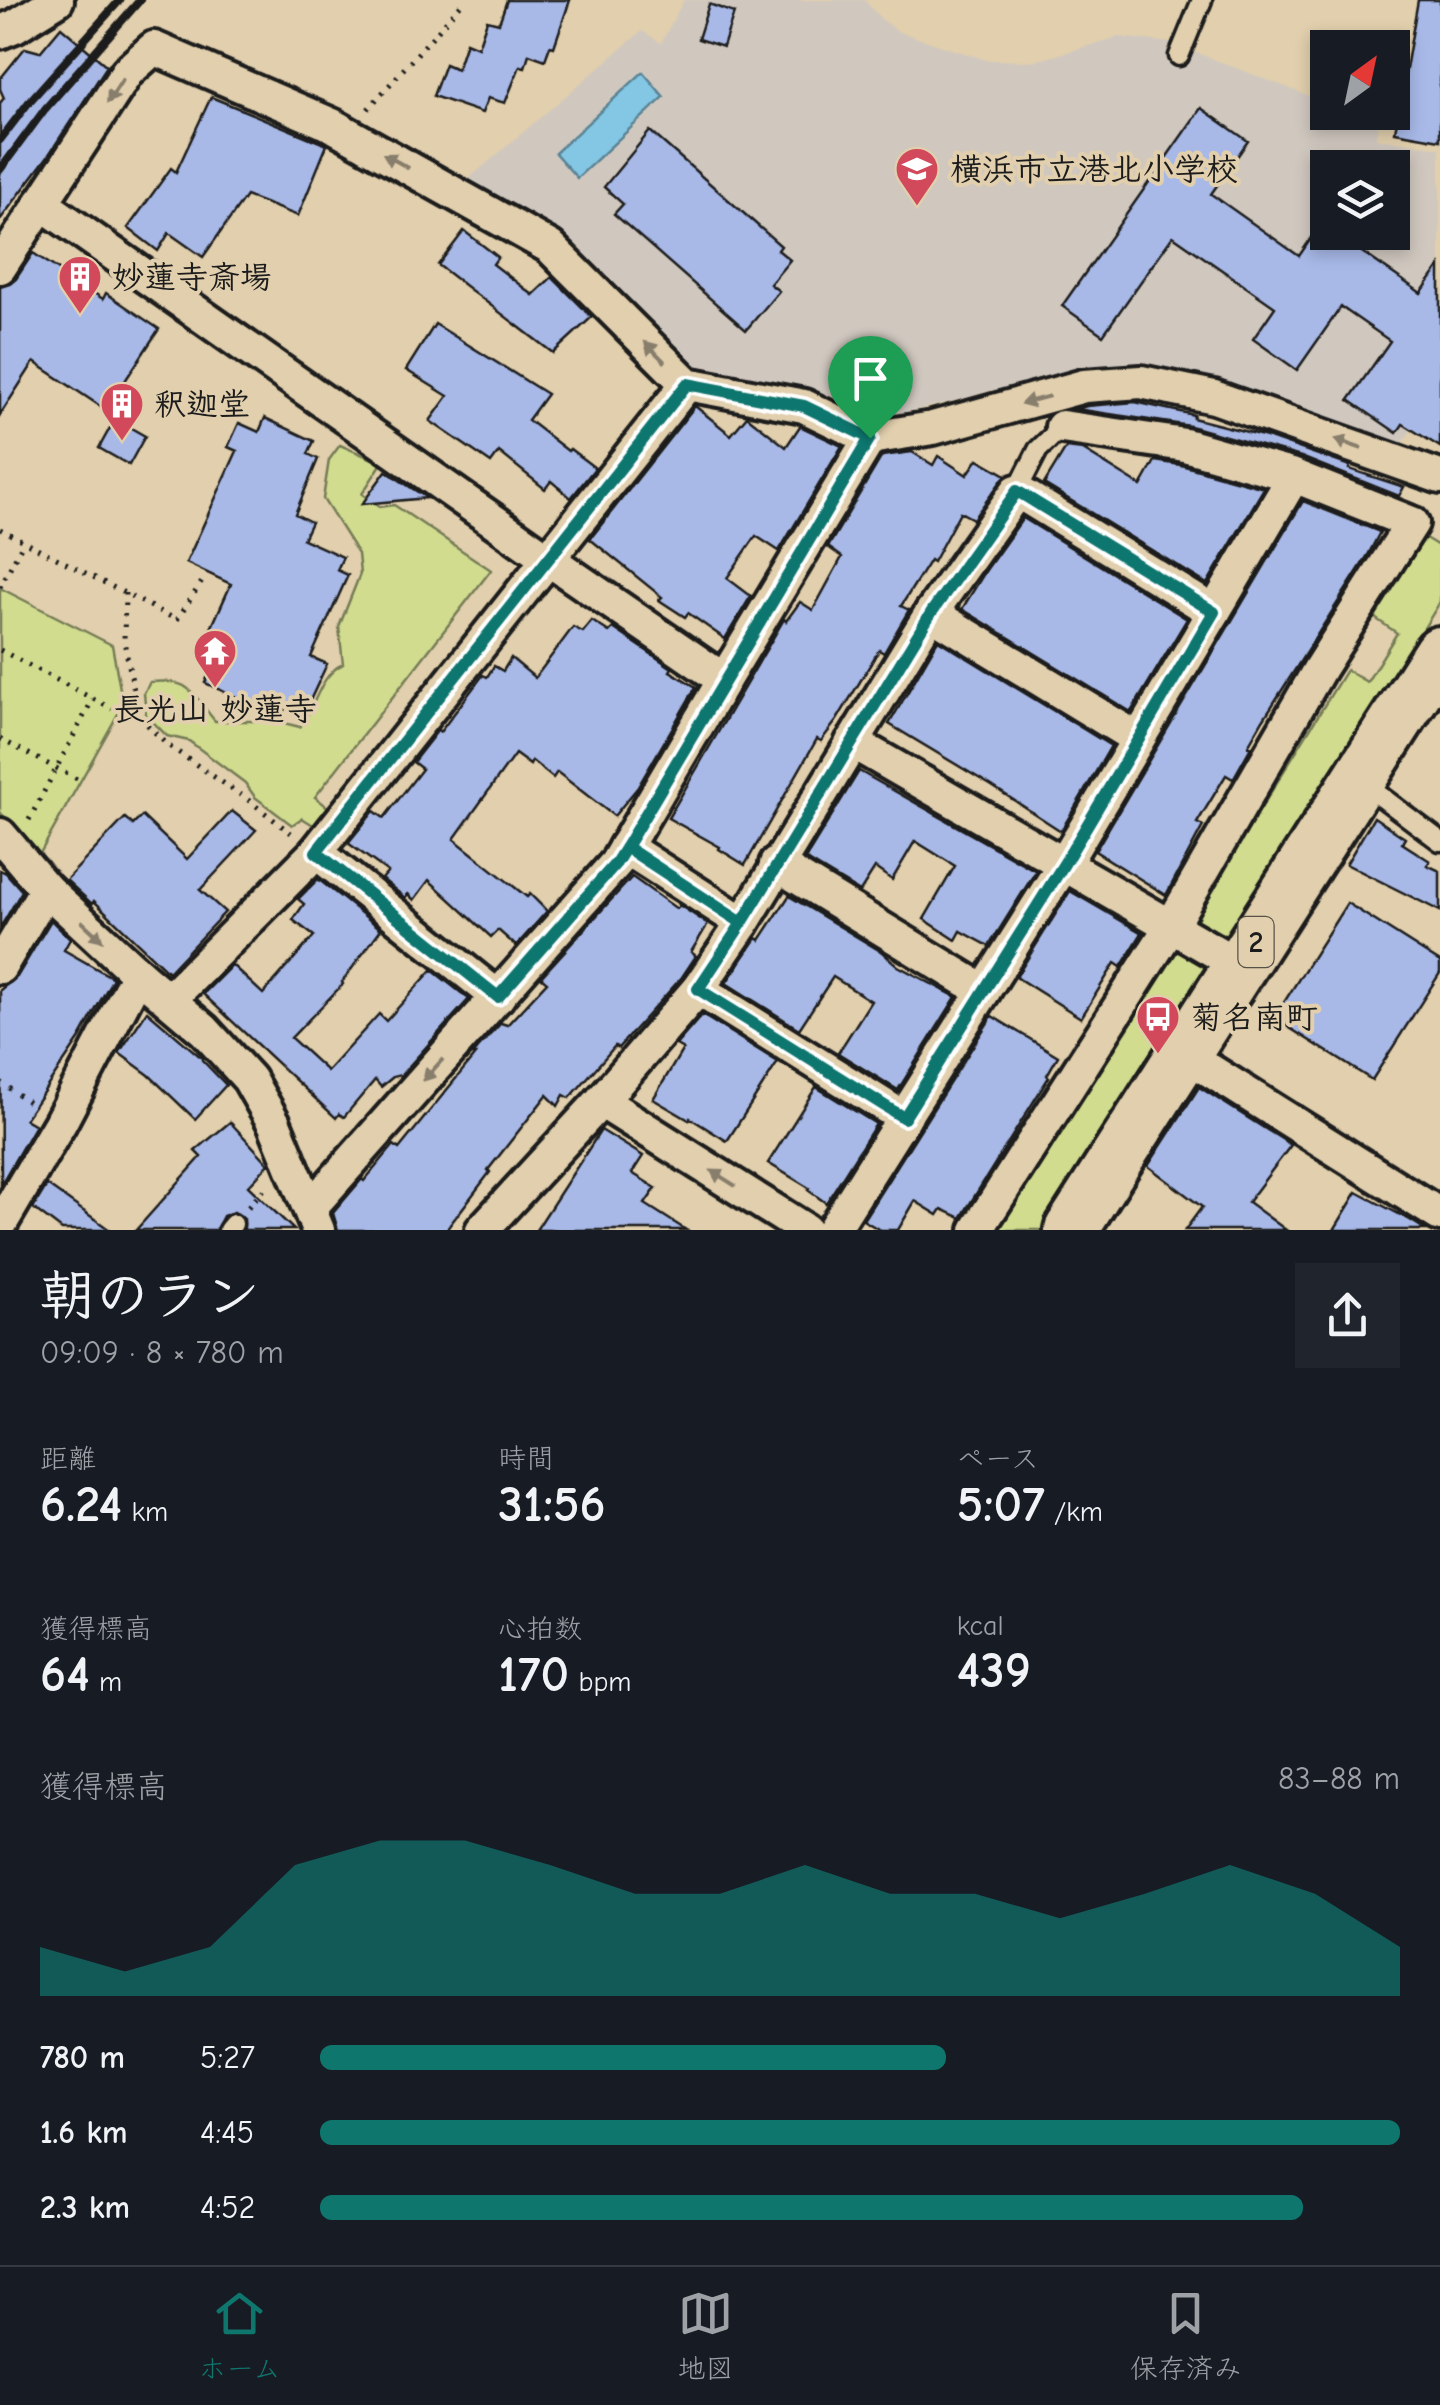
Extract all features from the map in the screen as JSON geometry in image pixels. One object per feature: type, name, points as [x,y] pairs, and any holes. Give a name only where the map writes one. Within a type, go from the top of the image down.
[{"type":"main road","name":"2","points":[[1071,1230],[1440,653]]},
{"type":"street","points":[[0,32],[57,0]]},
{"type":"street","points":[[0,267],[127,72],[154,48],[346,134],[550,247],[687,384],[804,406],[870,438],[933,428],[1084,386],[1141,382],[1214,397],[1440,477]]},
{"type":"street","points":[[41,203],[724,680]]},
{"type":"street","points":[[169,1000],[316,852],[687,384]]},
{"type":"street","points":[[977,1230],[1171,926],[1320,668],[1412,523],[1294,476],[1185,445],[1062,427]]},
{"type":"street","points":[[11,834],[46,889],[204,1030],[249,1079],[274,1122],[314,1219],[498,997],[616,863],[870,438]]},
{"type":"street","points":[[833,1230],[1064,864],[1294,476]]},
{"type":"street","points":[[488,1228],[698,989],[931,613],[1017,491],[1214,612]]},
{"type":"street","points":[[931,613],[1138,739]]},
{"type":"street","points":[[852,742],[1240,966]]},
{"type":"street","points":[[626,847],[742,923]]},
{"type":"street","points":[[316,852],[498,997]]},
{"type":"street","points":[[776,864],[984,991]]},
{"type":"street","points":[[0,968],[46,889]]},
{"type":"street","points":[[0,1224],[60,1123],[138,974]]},
{"type":"street","points":[[698,989],[904,1118]]},
{"type":"street","points":[[1184,1054],[1440,1214]]},
{"type":"street","points":[[601,1101],[805,1230]]},
{"type":"lane","points":[[1179,56],[1202,0]]},
{"type":"lane","points":[[1017,491],[1038,450],[1062,427]]},
{"type":"lane","points":[[1359,780],[1440,841]]},
{"type":"path","points":[[346,134],[464,0]]},
{"type":"path","points":[[0,530],[177,620],[206,577]]},
{"type":"path","points":[[0,587],[24,542]]},
{"type":"path","points":[[125,593],[124,641],[139,716],[166,744],[316,852]]},
{"type":"path","points":[[0,650],[112,709]]},
{"type":"path","points":[[11,834],[56,768],[93,699]]},
{"type":"path","points":[[0,739],[77,779]]},
{"type":"path","points":[[0,1082],[60,1123]]},
{"type":"path","points":[[230,1227],[290,1161]]},
{"type":"shaded area","name":"横浜市立港北小学校","points":[[684,0],[864,0],[899,32],[986,60],[1036,61],[1119,37],[1171,43],[1310,96],[1310,130],[1377,130],[1376,138],[1440,148],[1440,386],[1399,448],[1124,371],[1078,371],[872,421],[686,372],[466,181],[642,31],[661,43]]},
{"type":"green space","points":[[340,445],[382,463],[362,494],[379,507],[394,505],[491,570],[315,797],[329,808],[315,826],[302,818],[292,825],[189,741],[167,736],[146,715],[144,693],[150,682],[174,682],[188,689],[215,721],[276,721],[300,727],[323,683],[343,664],[339,627],[360,574],[358,554],[323,499],[329,460]]},
{"type":"green space","points":[[1422,536],[1440,547],[1440,602],[1231,943],[1193,919],[1346,670],[1367,682],[1397,633],[1372,616]]},
{"type":"green space","points":[[0,588],[112,645],[123,705],[39,855],[0,812]]},
{"type":"green space","points":[[1176,947],[1216,972],[1051,1230],[995,1230]]},
{"type":"water","points":[[643,72],[664,97],[577,178],[555,153]]},
{"type":"building","points":[[507,0],[570,0],[554,47],[550,46],[545,60],[529,54],[505,103],[488,98],[482,113],[433,96],[445,64],[457,69],[466,42],[478,47],[487,20],[499,23]]},
{"type":"building","points":[[1418,0],[1440,0],[1440,140],[1395,132],[1410,130],[1410,46]]},
{"type":"building","points":[[709,4],[734,13],[723,47],[698,39]]},
{"type":"building","points":[[61,27],[107,66],[0,220],[0,103],[4,98],[0,79],[25,48],[40,52]]},
{"type":"building","points":[[211,97],[327,145],[298,216],[246,196],[203,257],[169,233],[158,251],[128,228],[171,168],[176,172]]},
{"type":"building","points":[[1201,108],[1248,141],[1211,194],[1299,256],[1310,240],[1310,250],[1359,250],[1421,293],[1440,266],[1440,447],[1403,424],[1397,433],[1349,400],[1390,341],[1341,307],[1297,370],[1253,339],[1275,307],[1173,236],[1103,335],[1062,306]]},
{"type":"building","points":[[650,131],[781,246],[778,250],[790,260],[770,284],[779,291],[746,330],[614,214],[623,204],[604,187]]},
{"type":"building","points":[[464,231],[498,257],[493,264],[533,295],[552,277],[592,317],[553,353],[438,265]]},
{"type":"building","name":"妙蓮寺斎場","points":[[33,253],[103,299],[106,293],[159,329],[106,410],[34,362],[0,415],[0,287],[16,279]]},
{"type":"building","points":[[435,324],[547,394],[528,420],[595,468],[571,498],[551,481],[545,489],[499,452],[491,463],[430,421],[448,396],[406,370]]},
{"type":"building","points":[[1135,402],[1267,437],[1404,487],[1399,496],[1301,457],[1190,426],[1076,409]]},
{"type":"building","points":[[695,406],[731,435],[747,416],[786,447],[800,426],[842,446],[779,551],[756,536],[727,578],[751,596],[725,639],[688,613],[685,617],[659,600],[662,597],[590,539]]},
{"type":"building","points":[[265,418],[314,441],[308,454],[318,459],[295,514],[311,522],[303,539],[343,557],[337,570],[348,575],[311,657],[327,664],[305,711],[287,703],[281,718],[205,683],[215,660],[200,653],[231,584],[186,563],[237,451],[228,447],[239,423],[259,432]]},
{"type":"building","name":"釈迦堂","points":[[115,419],[145,436],[129,465],[99,448]]},
{"type":"building","points":[[1066,448],[1083,450],[1141,486],[1155,461],[1264,488],[1207,584],[1044,484]]},
{"type":"building","points":[[912,452],[933,465],[938,456],[967,475],[978,459],[1006,475],[973,519],[960,512],[933,562],[930,560],[901,606],[909,610],[884,653],[879,650],[837,720],[821,741],[817,739],[745,865],[668,818],[784,619],[800,602],[813,610],[842,557],[828,547],[882,456]]},
{"type":"building","points":[[386,471],[410,487],[427,498],[362,504]]},
{"type":"building","points":[[1303,501],[1380,532],[1263,720],[1233,779],[1226,775],[1197,823],[1203,826],[1166,895],[1095,851]]},
{"type":"building","points":[[1023,518],[1187,619],[1131,712],[962,609]]},
{"type":"building","points":[[592,621],[609,632],[613,628],[696,687],[638,787],[614,816],[557,772],[553,778],[532,761],[530,765],[515,754],[454,839],[527,897],[530,894],[547,911],[516,946],[498,930],[491,937],[429,880],[414,900],[408,894],[405,898],[382,879],[388,872],[348,843],[374,811],[384,818],[422,769],[413,762],[483,675],[487,677],[494,666],[503,671],[511,658],[535,678],[573,627],[583,632]]},
{"type":"building","points":[[938,640],[1111,746],[1061,831],[889,724]]},
{"type":"building","points":[[859,771],[1036,871],[989,946],[961,931],[956,940],[924,919],[955,866],[915,841],[892,880],[875,868],[860,892],[805,859]]},
{"type":"building","points":[[232,811],[256,830],[200,890],[225,912],[168,972],[94,901],[92,904],[66,880],[125,818],[133,825],[142,816],[187,859]]},
{"type":"building","points":[[1374,817],[1405,838],[1402,843],[1430,861],[1427,865],[1440,871],[1440,911],[1346,864]]},
{"type":"building","points":[[0,870],[22,891],[0,928]]},
{"type":"building","points":[[632,877],[677,909],[679,905],[708,924],[691,952],[696,956],[682,977],[570,1098],[564,1095],[558,1106],[547,1095],[446,1230],[338,1230],[333,1213],[394,1145],[399,1149],[472,1055],[547,982],[541,977]]},
{"type":"building","points":[[318,879],[381,929],[343,984],[291,1038],[327,1071],[379,1014],[386,1021],[432,970],[469,999],[401,1075],[381,1087],[375,1080],[344,1117],[339,1114],[336,1118],[203,994],[232,965],[263,994],[314,936],[293,920],[304,904],[298,899]]},
{"type":"building","points":[[1070,891],[1142,933],[1121,967],[1115,963],[1081,1018],[1016,977]]},
{"type":"building","points":[[789,896],[882,952],[898,966],[956,997],[898,1090],[838,1053],[871,1001],[833,977],[799,1029],[726,983]]},
{"type":"building","points":[[1347,903],[1440,962],[1440,973],[1372,1080],[1274,1018]]},
{"type":"building","points":[[51,920],[70,939],[64,950],[113,978],[80,1038],[25,1119],[35,1125],[1,1184],[0,990],[17,977]]},
{"type":"building","points":[[147,1011],[202,1058],[226,1085],[195,1119],[149,1075],[119,1053]]},
{"type":"building","points":[[702,1015],[778,1062],[727,1141],[653,1099],[683,1049],[676,1045]]},
{"type":"building","points":[[992,1016],[1058,1056],[1049,1077],[961,1218],[942,1209],[938,1215],[915,1201],[898,1230],[880,1230],[863,1220]]},
{"type":"building","points":[[816,1087],[876,1124],[826,1203],[768,1163]]},
{"type":"building","points":[[1199,1087],[1291,1145],[1248,1202],[1286,1230],[1185,1230],[1202,1207],[1148,1166]]},
{"type":"building","points":[[230,1122],[269,1164],[248,1186],[294,1230],[244,1230],[244,1219],[234,1212],[223,1216],[216,1230],[136,1230],[201,1157],[195,1151]]},
{"type":"building","points":[[601,1130],[643,1156],[632,1173],[656,1188],[645,1204],[686,1230],[536,1230]]},
{"type":"building","points":[[47,1185],[110,1230],[62,1230],[33,1208]]},
{"type":"building","points":[[1357,1192],[1410,1220],[1426,1230],[1334,1230]]},
{"type":"railway","points":[[0,140],[120,0]]},
{"type":"railway","points":[[0,170],[45,109],[140,0]]},
{"type":"place","name":"横浜市立港北小学校","points":[[917,207]]},
{"type":"place","name":"妙蓮寺斎場","points":[[80,315]]},
{"type":"place","name":"釈迦堂","points":[[122,442]]},
{"type":"place","name":"長光山 妙蓮寺","points":[[215,689]]},
{"type":"place","name":"菊名南町","points":[[1158,1055]]},
{"type":"route","points":[[870,438],[626,847],[742,923],[698,989],[904,1118],[1064,864],[1214,612],[1017,491],[931,613],[742,923],[626,847],[498,997],[316,852],[687,384],[804,406],[870,438]]}]
